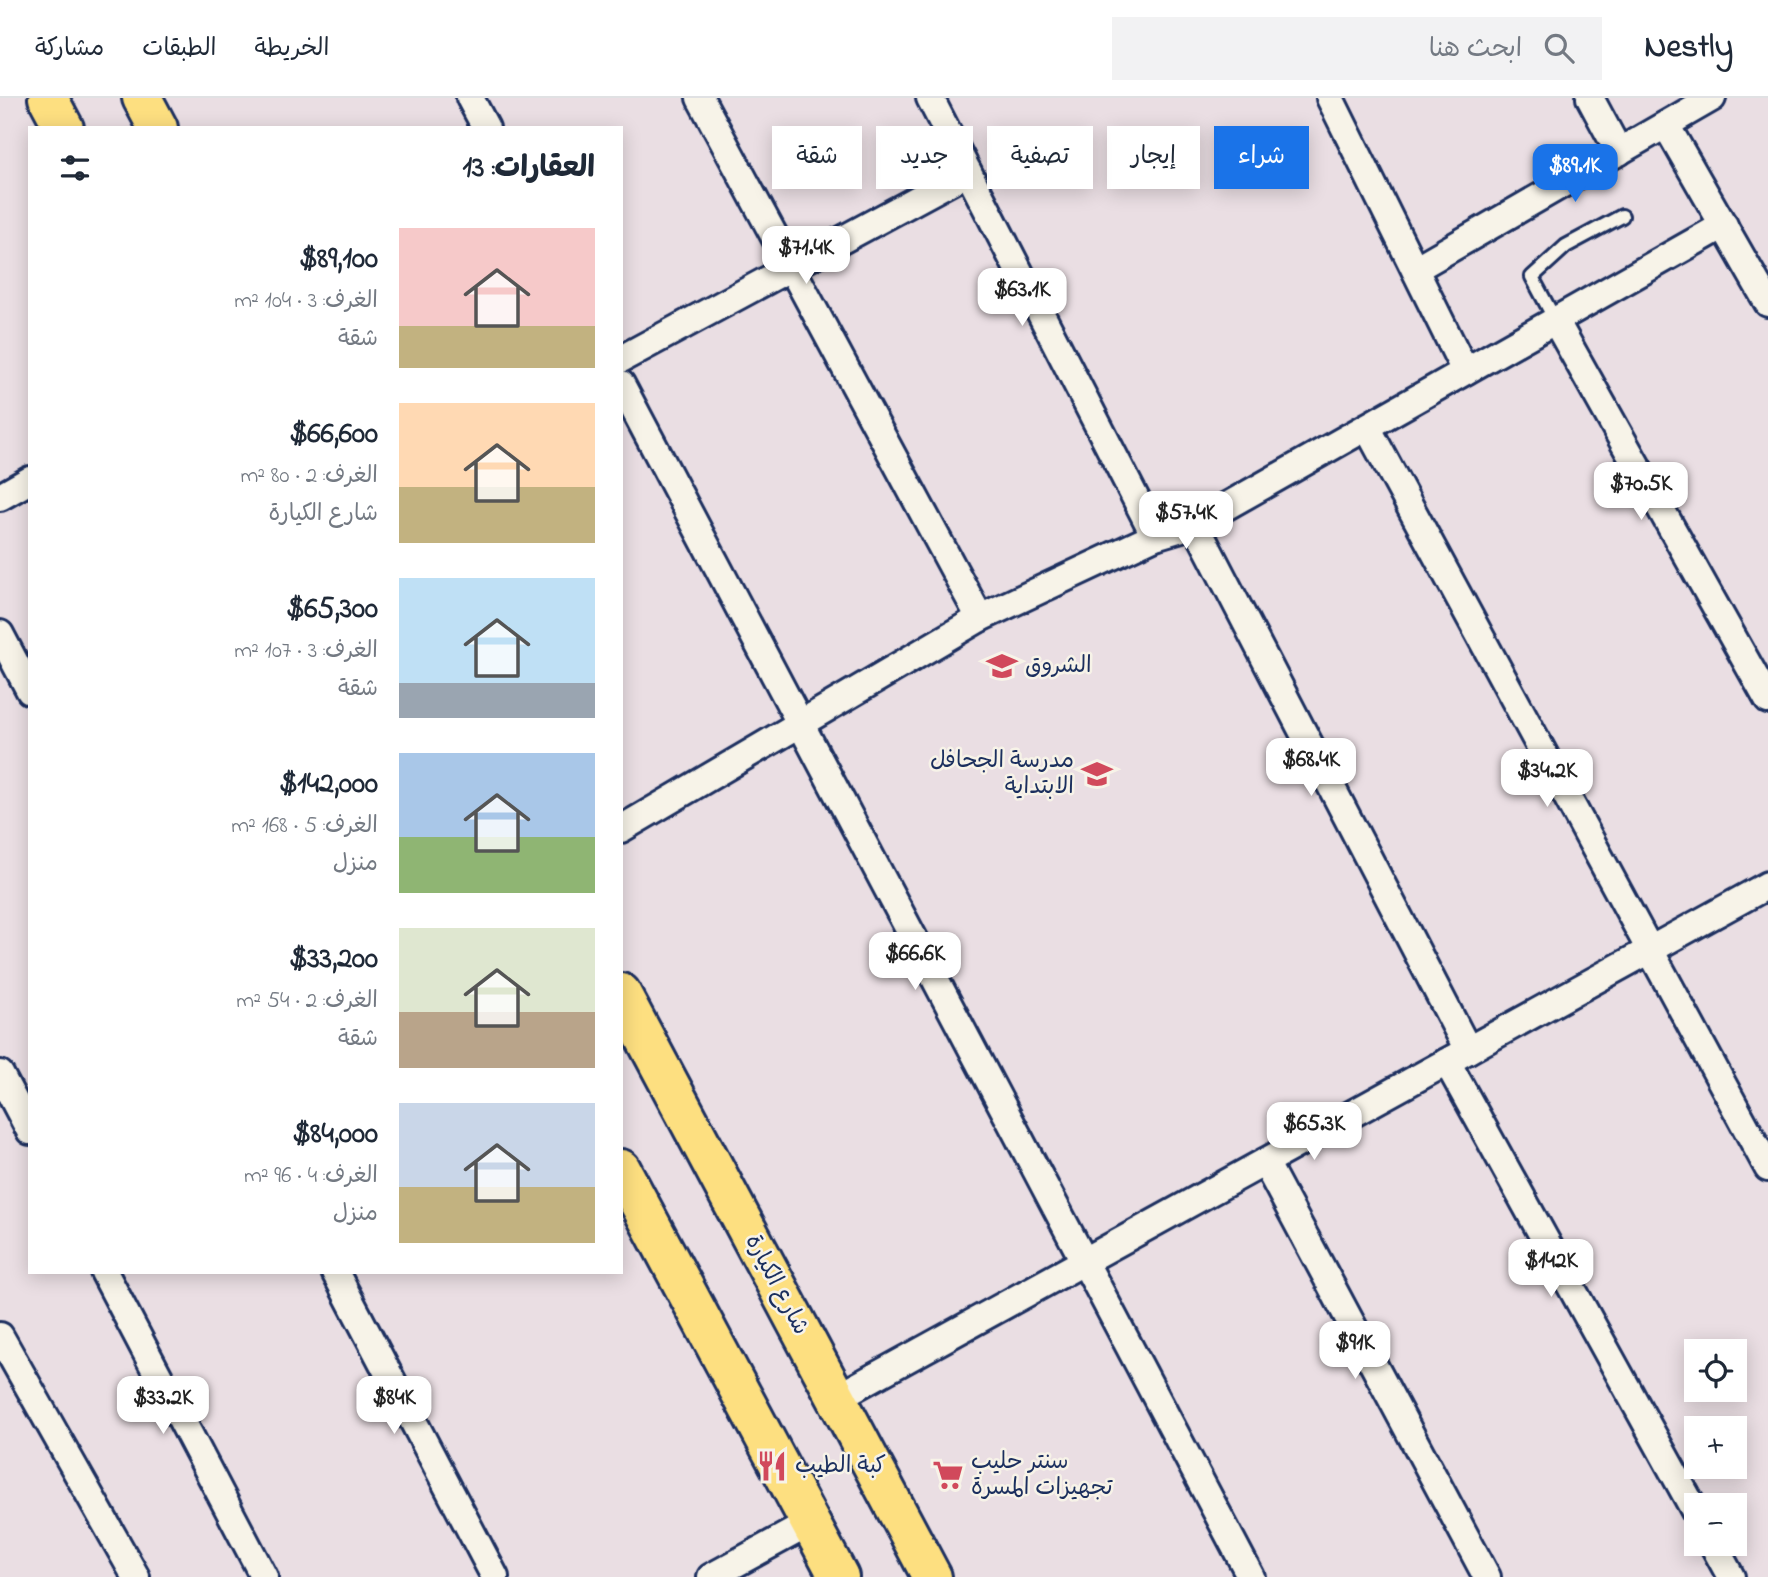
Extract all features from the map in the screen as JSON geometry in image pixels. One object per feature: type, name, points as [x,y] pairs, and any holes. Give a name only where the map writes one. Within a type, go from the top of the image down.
[{"type":"main road","points":[[48,98],[63,126]]},
{"type":"main road","points":[[142,98],[157,126]]},
{"type":"main road","name":"شارع الكيارة","points":[[623,1002],[635,1053],[836,1398],[932,1577]]},
{"type":"main road","points":[[623,1173],[839,1577]]},
{"type":"street","points":[[470,98],[485,126]]},
{"type":"street","points":[[700,98],[980,618]]},
{"type":"street","points":[[930,98],[944,126]]},
{"type":"street","points":[[1331,98],[1465,371]]},
{"type":"street","points":[[1590,98],[1619,152]]},
{"type":"street","points":[[1415,269],[1713,98]]},
{"type":"street","points":[[1666,125],[1768,303]]},
{"type":"street","points":[[973,182],[1155,536]]},
{"type":"street","points":[[623,358],[936,189]]},
{"type":"street","points":[[623,828],[980,618],[1155,536],[1195,524],[1724,225]]},
{"type":"street","points":[[1555,320],[1768,700]]},
{"type":"street","points":[[623,388],[1251,1577]]},
{"type":"street","points":[[1367,427],[1768,1168]]},
{"type":"street","points":[[0,497],[28,481]]},
{"type":"street","points":[[1195,524],[1458,1056],[1686,1493]]},
{"type":"street","points":[[0,634],[17,681]]},
{"type":"street","points":[[836,1398],[1768,885]]},
{"type":"street","points":[[0,1074],[28,1127]]},
{"type":"street","points":[[1265,1162],[1487,1577]]},
{"type":"street","points":[[105,1274],[264,1577]]},
{"type":"street","points":[[336,1274],[495,1577]]},
{"type":"street","points":[[0,1336],[136,1577]]},
{"type":"street","points":[[711,1577],[810,1523]]},
{"type":"street","points":[[1720,1556],[1731,1577]]},
{"type":"lane","points":[[1555,320],[1532,277],[1566,246],[1622,216]]},
{"type":"place","name":"الشروق","points":[[1002,666]]},
{"type":"place","name":"مدرسة الجحافل الابتداية","points":[[1097,774]]},
{"type":"place","name":"كبة الطيب","points":[[772,1466]]},
{"type":"place","name":"سنتر حليب تجهيزات المسرة","points":[[948,1475]]}]
